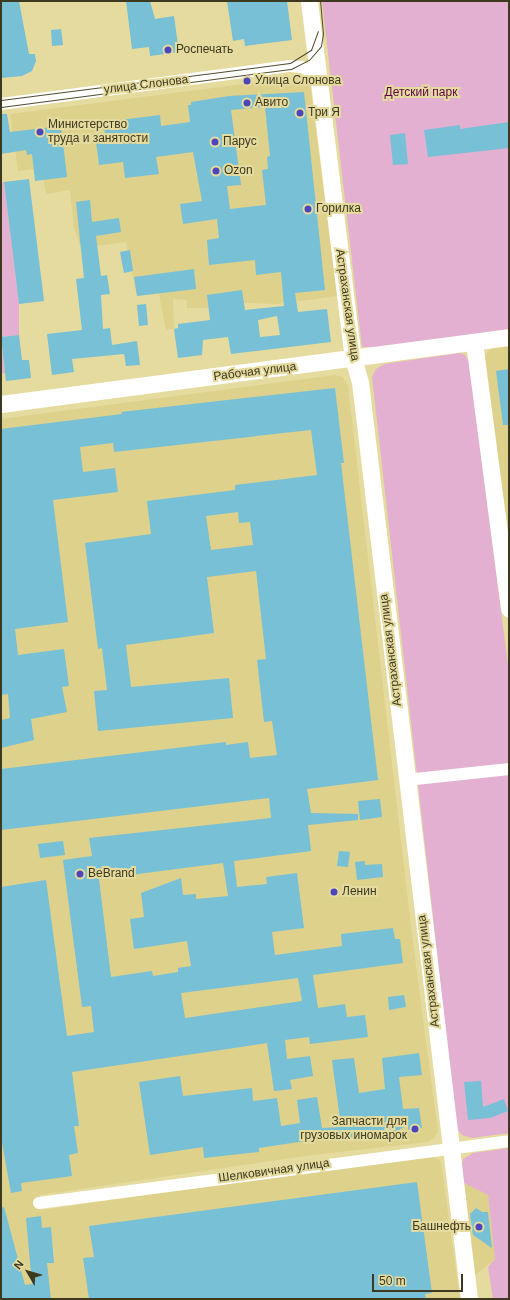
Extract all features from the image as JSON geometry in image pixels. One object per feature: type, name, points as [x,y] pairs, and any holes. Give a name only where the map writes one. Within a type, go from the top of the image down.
[{"type":"main road","name":"Астраханская улица","points":[[310,1],[353,358],[360,382],[406,780],[469,1299]]},
{"type":"main road","name":"Рабочая улица","points":[[1,404],[509,337]]},
{"type":"main road","points":[[474,342],[509,609]]},
{"type":"street","name":"улица Слонова","points":[[291,66],[315,51]]},
{"type":"street","name":"улица Слонова","points":[[1,104],[291,66],[302,67],[318,75]]},
{"type":"street","points":[[406,780],[509,769]]},
{"type":"street","name":"Шелковичная улица","points":[[38,1203],[426,1150],[450,1149],[509,1141]]},
{"type":"shaded area","points":[[300,77],[310,83],[337,296],[278,304],[244,303],[244,307],[209,312],[208,308],[187,308],[187,300],[173,299],[174,329],[166,330],[159,294],[137,296],[126,242],[81,248],[74,228],[70,190],[46,194],[42,168],[18,171],[10,114]]},
{"type":"shaded area","points":[[509,344],[509,540],[485,356],[490,349]]},
{"type":"shaded area","points":[[335,375],[343,377],[348,386],[412,935],[438,1132],[434,1138],[427,1142],[305,1156],[40,1195],[41,1210],[431,1155],[441,1162],[460,1299],[1,1299],[1,419]]},
{"type":"shaded area","name":"Башнефть","points":[[462,1182],[488,1195],[495,1259],[473,1277]]},
{"type":"green space","name":"Детский парк","points":[[322,1],[509,1],[509,329],[383,347],[362,347]]},
{"type":"green space","points":[[4,182],[19,304],[19,335],[1,337],[1,183]]},
{"type":"green space","points":[[1,339],[5,373],[1,374]]},
{"type":"green space","points":[[460,353],[465,355],[469,362],[509,673],[509,1133],[472,1138],[462,1135],[457,1129],[372,377],[376,369],[384,364]]},
{"type":"green space","points":[[509,1148],[509,1299],[493,1299],[488,1267],[495,1259],[488,1195],[462,1182],[461,1169],[463,1159],[473,1153]]},
{"type":"building","points":[[1,1],[19,1],[29,54],[35,54],[36,61],[32,71],[22,76],[1,78]]},
{"type":"building","points":[[126,1],[150,1],[155,19],[174,16],[179,52],[150,56],[149,47],[132,49]]},
{"type":"building","points":[[227,1],[287,1],[292,40],[245,46],[244,39],[233,41]]},
{"type":"building","points":[[61,29],[63,45],[52,46],[51,30]]},
{"type":"building","points":[[304,92],[325,290],[295,293],[298,312],[327,309],[331,342],[231,354],[228,337],[203,340],[202,355],[178,358],[174,329],[178,328],[178,324],[210,320],[207,295],[242,290],[245,310],[284,306],[281,272],[256,275],[255,260],[209,265],[207,240],[219,238],[217,219],[183,224],[180,204],[202,201],[193,152],[156,157],[159,174],[125,178],[123,162],[99,165],[95,134],[105,133],[103,122],[160,115],[161,126],[190,122],[188,105],[191,105],[191,102],[229,96]],"holes":[[[265,107],[270,156],[267,157],[268,169],[262,170],[266,205],[230,209],[227,186],[241,185],[231,110]],[[277,316],[280,335],[260,337],[258,320]]]},
{"type":"building","points":[[1,114],[7,114],[10,132],[61,126],[67,177],[35,181],[32,154],[27,155],[26,150],[1,154]]},
{"type":"building","points":[[509,122],[509,148],[428,157],[424,130],[460,125],[460,129]]},
{"type":"building","points":[[405,133],[408,164],[393,165],[390,135]]},
{"type":"building","points":[[29,179],[44,301],[19,304],[4,182]]},
{"type":"building","points":[[90,200],[92,222],[119,218],[121,232],[96,236],[101,276],[107,275],[110,294],[101,295],[103,329],[110,328],[112,345],[137,341],[140,365],[126,366],[124,354],[72,359],[74,372],[52,375],[47,334],[82,330],[76,279],[84,278],[76,202]]},
{"type":"building","points":[[130,250],[133,271],[124,273],[120,252]]},
{"type":"building","points":[[194,269],[196,289],[137,296],[134,277]]},
{"type":"building","points":[[146,304],[148,325],[139,326],[137,305]]},
{"type":"building","points":[[19,335],[22,360],[29,360],[31,378],[6,381],[1,337]]},
{"type":"building","points":[[509,369],[509,425],[503,425],[496,371]]},
{"type":"building","points":[[335,388],[344,463],[341,463],[378,780],[307,789],[311,813],[358,814],[358,820],[308,825],[311,851],[234,861],[237,887],[267,884],[266,877],[297,873],[304,928],[272,932],[275,955],[342,946],[341,934],[393,928],[395,939],[400,939],[403,963],[313,975],[318,1008],[345,1004],[347,1017],[365,1015],[368,1037],[310,1044],[309,1037],[285,1040],[287,1059],[310,1056],[313,1076],[290,1080],[292,1089],[274,1091],[267,1043],[72,1072],[79,1126],[74,1126],[78,1153],[69,1155],[72,1176],[21,1183],[22,1191],[11,1193],[1,1137],[1,887],[46,880],[67,1036],[94,1032],[91,1006],[82,1007],[63,860],[92,856],[89,838],[271,818],[269,798],[1,830],[1,769],[226,742],[226,745],[248,742],[250,758],[277,755],[272,721],[264,722],[257,660],[266,659],[256,571],[207,577],[214,633],[126,645],[131,687],[229,678],[233,718],[98,731],[94,691],[107,690],[102,648],[98,649],[85,543],[151,534],[147,501],[235,490],[235,485],[317,475],[311,430],[114,452],[113,443],[80,447],[83,472],[115,468],[118,492],[53,500],[68,622],[15,629],[18,655],[64,649],[69,686],[62,687],[67,712],[31,719],[34,740],[1,748],[1,720],[10,718],[8,694],[1,695],[1,429],[122,414],[121,412]],"holes":[[[238,512],[239,523],[250,522],[253,545],[211,550],[206,516]],[[223,863],[228,896],[196,899],[196,894],[183,895],[181,878],[141,893],[144,917],[130,919],[134,949],[187,941],[191,966],[178,968],[178,972],[153,976],[152,971],[111,977],[99,879]],[[298,978],[302,1001],[185,1018],[181,993]]]},
{"type":"building","points":[[380,799],[382,817],[360,820],[358,801]]},
{"type":"building","points":[[63,841],[65,855],[40,858],[38,844]]},
{"type":"building","points":[[339,851],[350,852],[348,867],[337,866]]},
{"type":"building","points":[[365,861],[365,865],[382,864],[383,877],[357,880],[355,862]]},
{"type":"building","points":[[404,995],[406,1007],[389,1010],[388,997]]},
{"type":"building","points":[[419,1053],[422,1075],[399,1077],[403,1109],[419,1108],[422,1128],[408,1130],[408,1125],[389,1135],[332,1141],[331,1137],[259,1148],[259,1152],[204,1158],[203,1147],[150,1155],[139,1082],[180,1076],[183,1096],[252,1088],[253,1101],[277,1098],[281,1126],[300,1123],[297,1100],[317,1097],[322,1128],[341,1127],[332,1060],[354,1058],[359,1093],[385,1089],[382,1058]]},
{"type":"building","points":[[481,1081],[483,1107],[504,1099],[508,1111],[490,1118],[468,1120],[464,1082]]},
{"type":"building","points":[[417,1182],[432,1293],[425,1294],[426,1299],[89,1299],[83,1258],[94,1257],[89,1226]]},
{"type":"building","points":[[4,1207],[25,1285],[32,1284],[26,1218],[41,1216],[42,1228],[51,1227],[54,1263],[47,1263],[51,1299],[1,1299],[1,1208]]},
{"type":"building","points":[[476,1208],[482,1212],[488,1212],[492,1248],[473,1235],[470,1214]]},
{"type":"tram line","points":[[1,107],[291,69],[309,60],[321,46],[323,34],[320,1]]},
{"type":"tram line","points":[[1,100],[290,63],[311,50],[318,31]]},
{"type":"place","name":"Роспечать","points":[[168,50]]},
{"type":"place","name":"Улица Слонова","points":[[247,81]]},
{"type":"place","name":"Авито","points":[[247,103]]},
{"type":"place","name":"Три Я","points":[[300,113]]},
{"type":"place","name":"Министерство труда и занятости","points":[[40,132]]},
{"type":"place","name":"Парус","points":[[215,142]]},
{"type":"place","name":"Ozon","points":[[216,171]]},
{"type":"place","name":"Горилка","points":[[308,209]]},
{"type":"place","name":"BeBrand","points":[[80,874]]},
{"type":"place","name":"Ленин","points":[[334,892]]},
{"type":"place","name":"Запчасти для грузовых иномарок","points":[[415,1129]]},
{"type":"place","name":"Башнефть","points":[[479,1227]]}]
